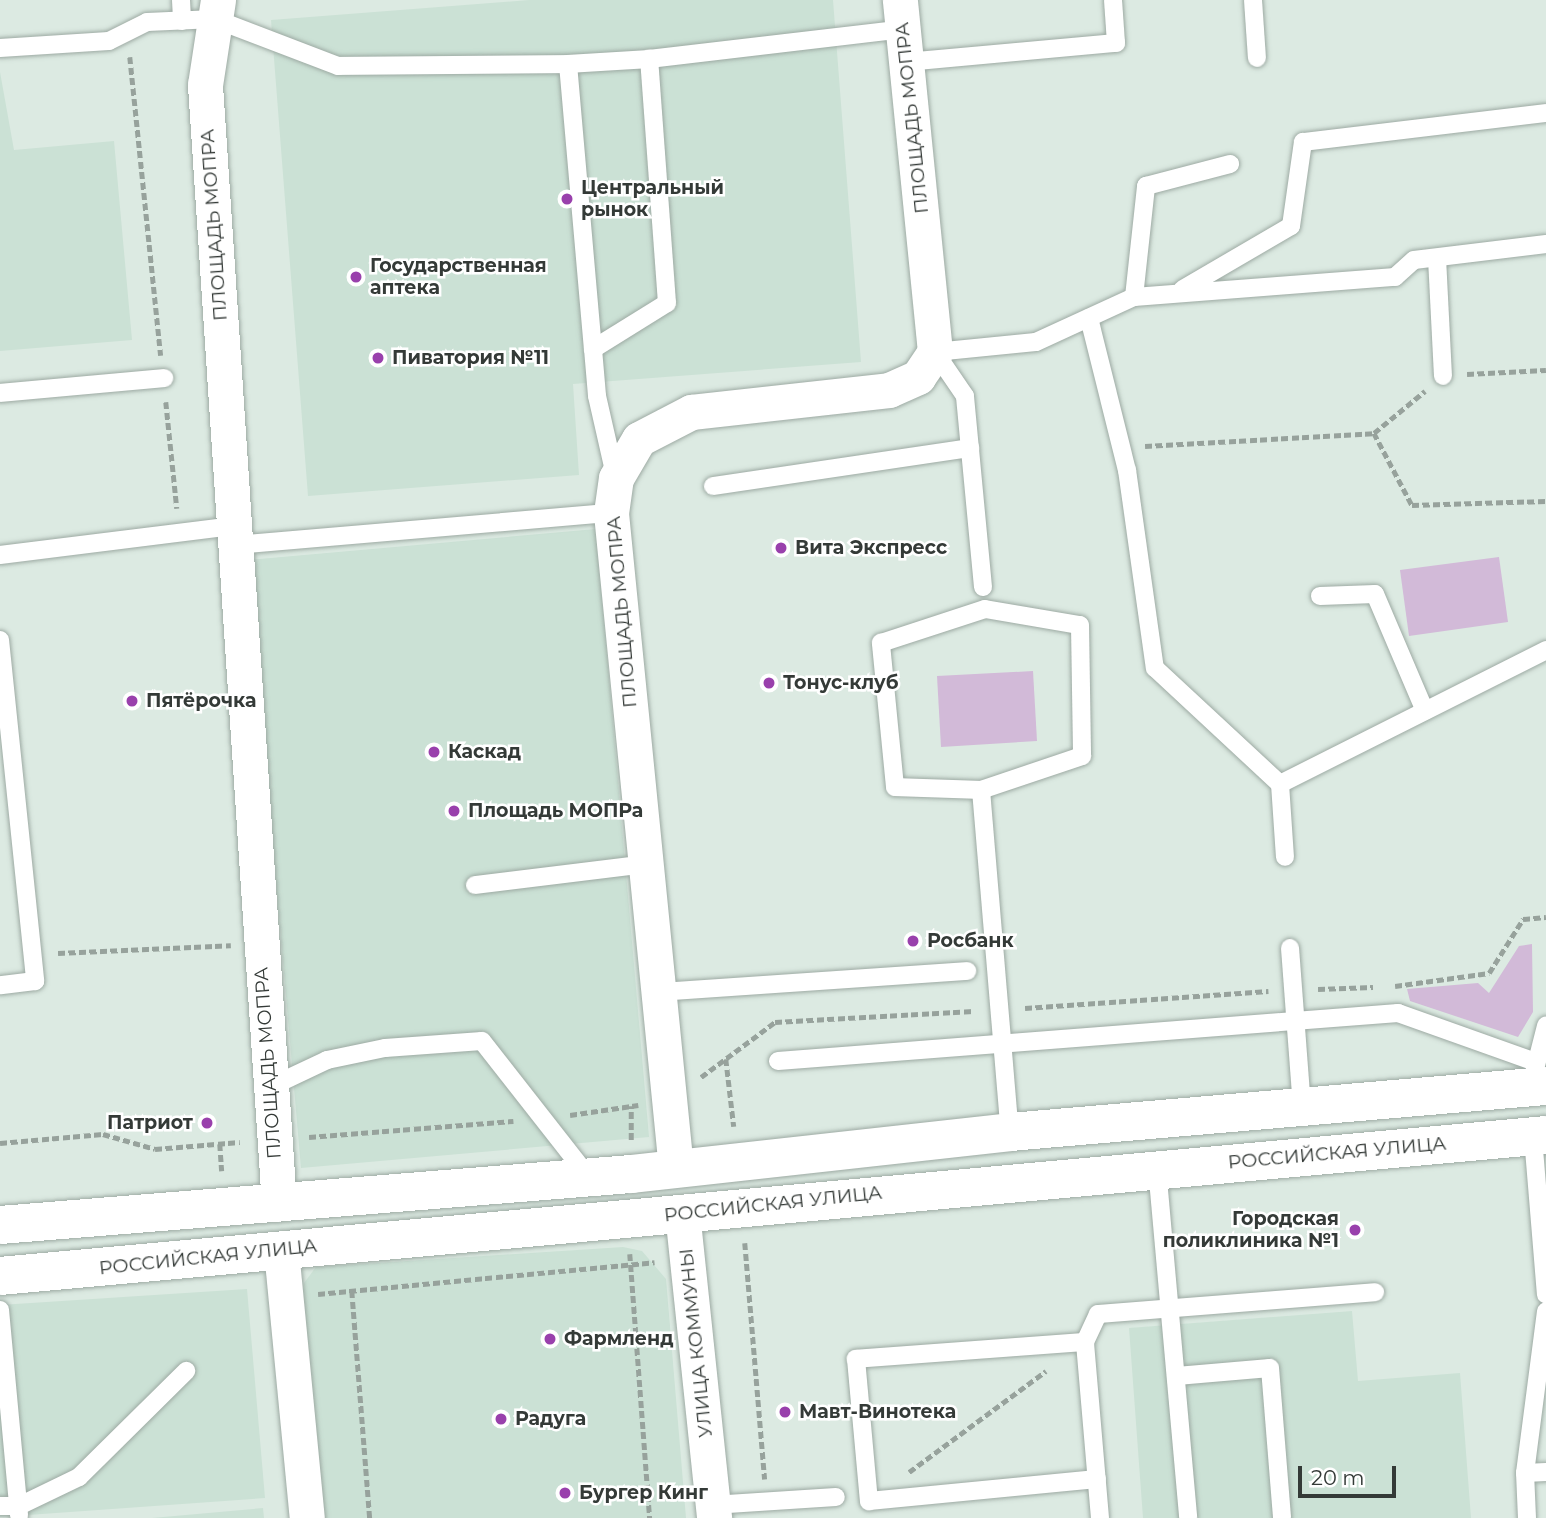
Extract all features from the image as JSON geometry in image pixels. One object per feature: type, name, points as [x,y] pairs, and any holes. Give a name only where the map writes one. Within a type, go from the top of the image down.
[{"type":"main road","points":[[0,1225],[631,1174],[1010,1132],[1302,1106],[1538,1078]]},
{"type":"main road","name":"РОССИЙСКАЯ УЛИЦА","points":[[0,1276],[1157,1168],[1539,1136]]},
{"type":"main road","name":"УЛИЦА КОММУНЫ","points":[[677,1169],[682,1212]]},
{"type":"main road","points":[[279,1204],[281,1250]]},
{"type":"street","name":"ПЛОЩАДЬ МОПРА","points":[[205,13],[205,85],[279,1204]]},
{"type":"street","name":"ПЛОЩАДЬ МОПРА","points":[[677,1169],[611,513],[616,478],[639,439],[691,412],[889,390],[918,377],[935,352],[903,30]]},
{"type":"street","name":"УЛИЦА КОММУНЫ","points":[[682,1212],[713,1511]]},
{"type":"street","points":[[281,1250],[307,1518]]},
{"type":"lane","points":[[181,0],[205,13],[338,66],[568,64],[649,59],[903,30],[1116,43],[1112,0]]},
{"type":"lane","points":[[1253,0],[1257,58]]},
{"type":"lane","points":[[0,48],[109,41],[147,22],[205,13]]},
{"type":"lane","points":[[593,349],[667,303],[649,59]]},
{"type":"lane","points":[[568,64],[593,349],[616,478]]},
{"type":"lane","points":[[1180,290],[1291,226],[1303,142],[1546,113]]},
{"type":"lane","points":[[1134,297],[1146,186],[1230,164]]},
{"type":"lane","points":[[982,587],[965,396],[935,352],[1036,342],[1134,297],[1180,290],[1395,276],[1413,260],[1546,244]]},
{"type":"lane","points":[[1437,258],[1443,376]]},
{"type":"lane","points":[[1089,318],[1121,447],[1155,668],[1280,784],[1286,858]]},
{"type":"lane","points":[[0,393],[164,377]]},
{"type":"lane","points":[[713,486],[970,448]]},
{"type":"lane","points":[[0,555],[180,533],[235,536],[611,513]]},
{"type":"lane","points":[[1320,596],[1375,594],[1425,711]]},
{"type":"lane","points":[[985,609],[1080,625],[1082,756],[981,790],[895,787],[881,643],[985,609]]},
{"type":"lane","points":[[0,640],[35,981],[0,985]]},
{"type":"lane","points":[[1280,784],[1546,650]]},
{"type":"lane","points":[[981,790],[1010,1132]]},
{"type":"lane","points":[[475,885],[647,864]]},
{"type":"lane","points":[[1290,948],[1302,1106]]},
{"type":"lane","points":[[659,992],[967,971]]},
{"type":"lane","points":[[778,1061],[1398,1013],[1538,1078],[1546,1026]]},
{"type":"lane","points":[[270,1087],[327,1060],[385,1048],[482,1041],[588,1177]]},
{"type":"lane","points":[[1539,1136],[1546,1294]]},
{"type":"lane","points":[[1157,1168],[1188,1518]]},
{"type":"lane","points":[[1100,1518],[1085,1342],[1098,1314],[1375,1292]]},
{"type":"lane","points":[[0,1310],[19,1512]]},
{"type":"lane","points":[[1527,1518],[1525,1473],[1546,1311]]},
{"type":"lane","points":[[1085,1342],[856,1359],[869,1501],[1097,1479]]},
{"type":"lane","points":[[1177,1376],[1270,1368],[1282,1518]]},
{"type":"lane","points":[[0,1506],[19,1512],[79,1477],[186,1371]]},
{"type":"lane","points":[[1525,1473],[1546,1472]]},
{"type":"lane","points":[[713,1511],[766,1501],[836,1497]]},
{"type":"path","points":[[127,32],[180,533]]},
{"type":"path","points":[[1121,447],[1374,433],[1443,376],[1546,370]]},
{"type":"path","points":[[1374,433],[1412,505],[1546,500]]},
{"type":"path","points":[[32,954],[239,944]]},
{"type":"path","points":[[726,1058],[738,1161]]},
{"type":"path","points":[[631,1106],[631,1174]]},
{"type":"path","points":[[742,1206],[766,1501]]},
{"type":"path","points":[[630,1219],[650,1518]]},
{"type":"path","points":[[352,1291],[370,1518]]},
{"type":"path","points":[[869,1501],[1085,1342]]},
{"type":"shaded area","name":"Центральный рынок","points":[[529,0],[833,0],[861,362],[573,384],[579,475],[308,496],[271,20]]},
{"type":"shaded area","points":[[0,72],[14,150],[114,141],[132,340],[0,351]]},
{"type":"shaded area","points":[[596,529],[649,1137],[301,1168],[248,560]]},
{"type":"shaded area","points":[[1499,557],[1508,622],[1409,636],[1400,570]]},
{"type":"shaded area","points":[[1033,671],[1037,741],[941,747],[937,676]]},
{"type":"shaded area","points":[[1532,944],[1533,1012],[1518,1037],[1410,1001],[1407,989],[1478,983],[1489,993],[1519,946]]},
{"type":"shaded area","points":[[623,1247],[642,1251],[666,1279],[686,1518],[321,1518],[301,1306],[304,1283],[316,1267]]},
{"type":"shaded area","points":[[247,1289],[265,1498],[0,1517],[0,1305]]},
{"type":"shaded area","points":[[1352,1311],[1358,1381],[1460,1373],[1471,1518],[1143,1518],[1129,1328]]},
{"type":"shaded area","points":[[263,1508],[264,1518],[152,1518]]},
{"type":"place","name":"Центральный рынок","points":[[567,199]]},
{"type":"place","name":"Государственная аптека","points":[[356,277]]},
{"type":"place","name":"Пиватория №11","points":[[378,358]]},
{"type":"place","name":"Вита Экспресс","points":[[781,548]]},
{"type":"place","name":"Тонус-клуб","points":[[769,683]]},
{"type":"place","name":"Пятёрочка","points":[[132,701]]},
{"type":"place","name":"Каскад","points":[[434,752]]},
{"type":"place","name":"Площадь МОПРа","points":[[454,811]]},
{"type":"place","name":"Росбанк","points":[[913,941]]},
{"type":"place","name":"Патриот","points":[[207,1123]]},
{"type":"place","name":"Городская поликлиника №1","points":[[1355,1230]]},
{"type":"place","name":"Фармленд","points":[[550,1339]]},
{"type":"place","name":"Мавт-Винотека","points":[[785,1412]]},
{"type":"place","name":"Радуга","points":[[501,1419]]},
{"type":"place","name":"Бургер Кинг","points":[[565,1493]]}]
